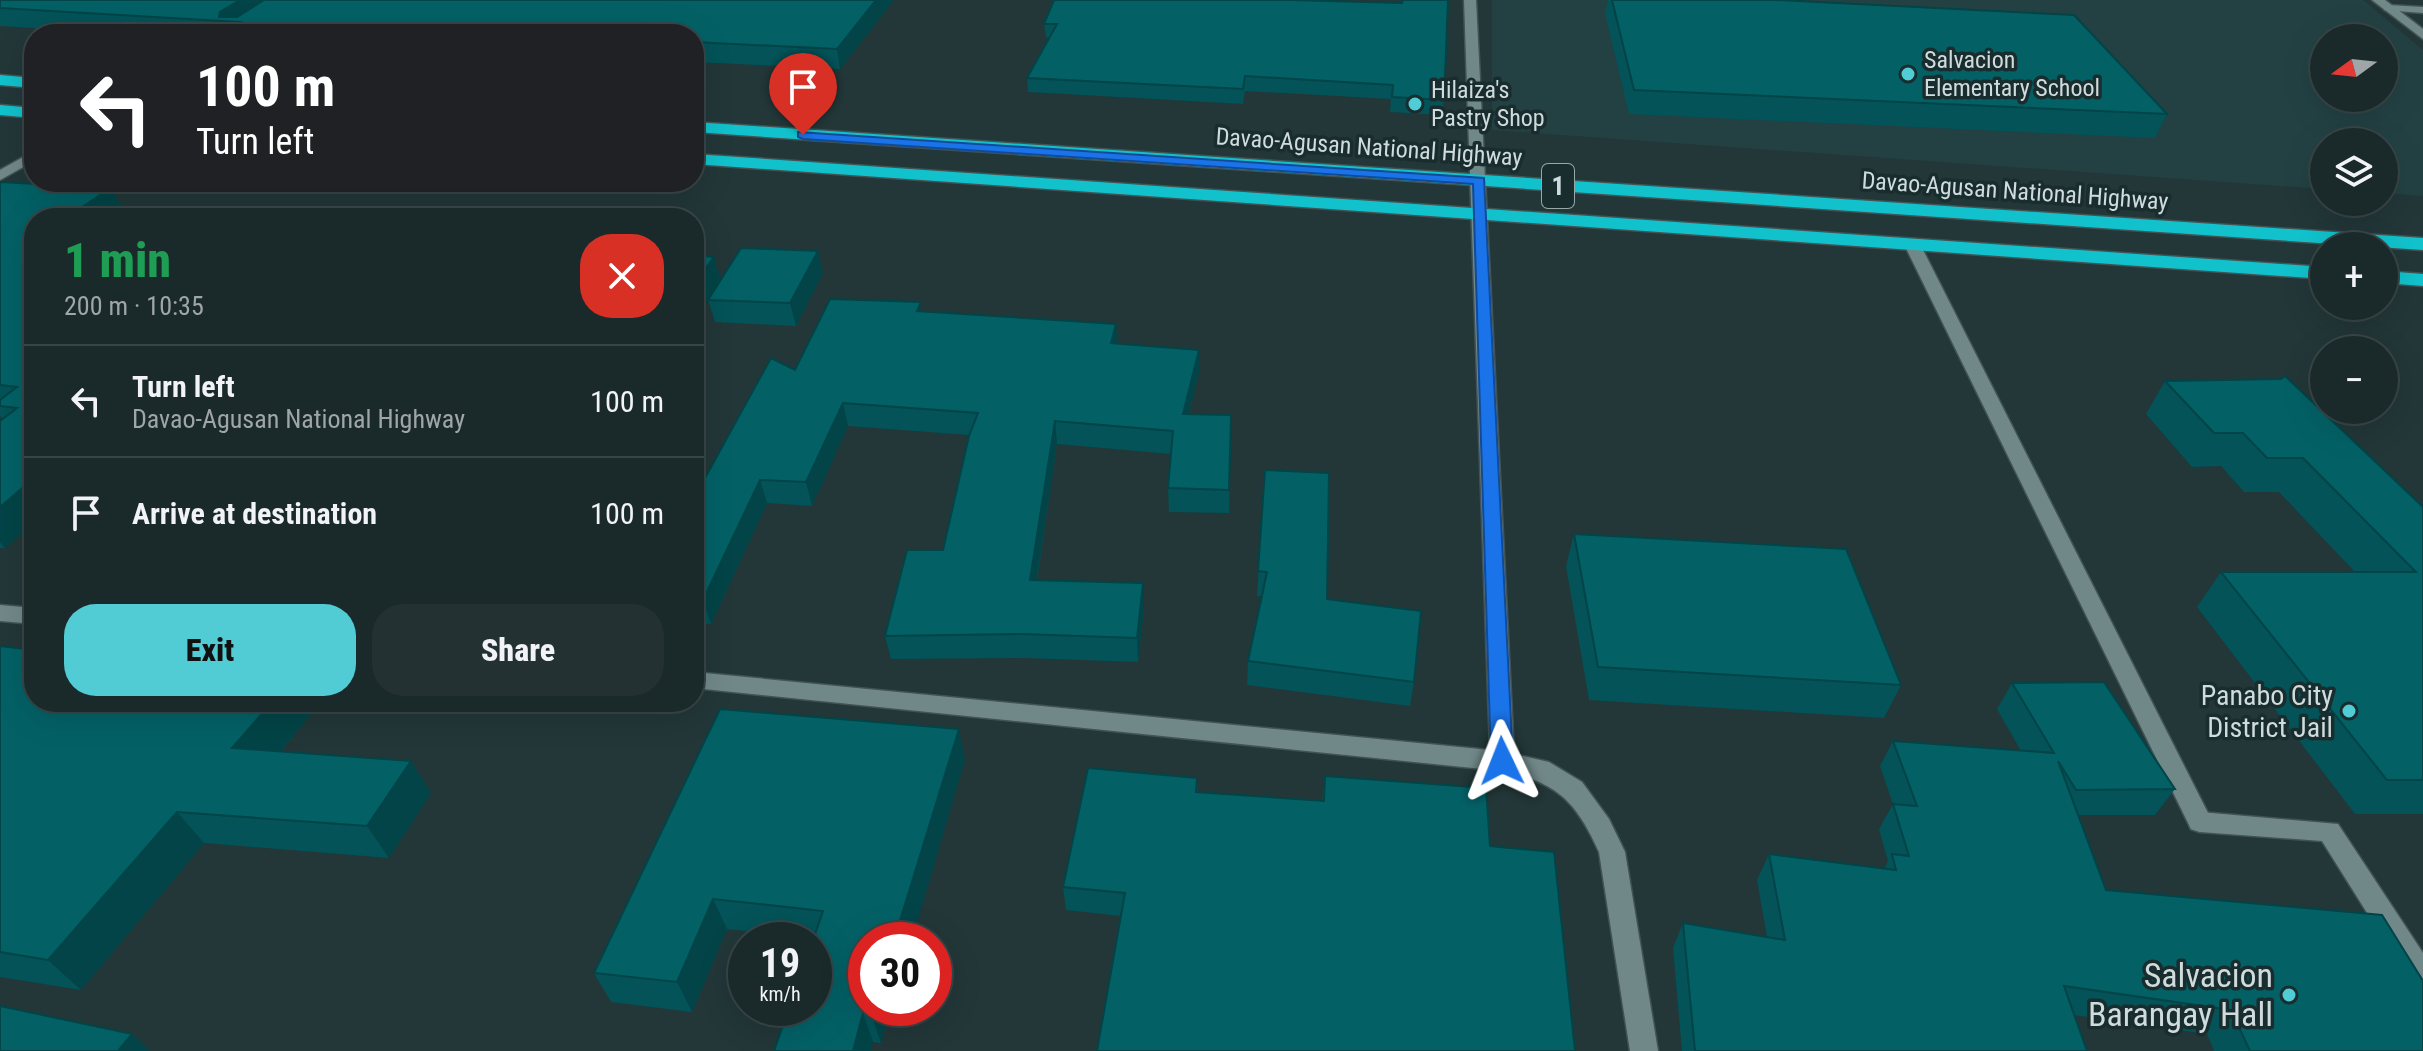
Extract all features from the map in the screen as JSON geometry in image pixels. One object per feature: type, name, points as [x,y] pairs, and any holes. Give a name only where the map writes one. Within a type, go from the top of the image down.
[{"type":"highway","points":[[0,80],[24,82]]},
{"type":"highway","points":[[0,110],[24,112]]},
{"type":"highway","name":"Davao-Agusan National Highway","points":[[704,128],[2423,244]]},
{"type":"highway","points":[[807,167],[830,137]]},
{"type":"highway","name":"1","points":[[704,160],[2310,272]]},
{"type":"highway","points":[[2087,222],[2112,258]]},
{"type":"highway","points":[[2398,278],[2423,280]]},
{"type":"street","points":[[1470,0],[1502,761]]},
{"type":"street","points":[[2383,4],[2423,10]]},
{"type":"street","points":[[2383,4],[2423,35]]},
{"type":"street","points":[[0,176],[24,161]]},
{"type":"street","points":[[1912,244],[2200,822],[2329,831],[2423,977]]},
{"type":"street","points":[[0,613],[24,615]]},
{"type":"street","points":[[704,681],[1502,761],[1541,769],[1573,789],[1597,819],[1612,852],[1644,1051]]},
{"type":"shaded area","name":"Salvacion Elementary School","points":[[1492,0],[2363,0],[2392,24],[2310,24],[2310,112],[2398,112],[2398,29],[2423,50],[2423,196],[2398,194],[2398,128],[2310,128],[2310,188],[1492,130]]},
{"type":"building","points":[[0,0],[240,0],[220,12],[219,17],[237,17],[264,0],[876,0],[837,49],[704,42],[704,24],[236,24],[240,22],[0,8]]},
{"type":"building","points":[[1054,0],[1402,3],[1403,0],[1448,0],[1444,100],[1392,97],[1393,85],[1245,76],[1243,89],[1027,78],[1057,24],[1044,24]]},
{"type":"building","points":[[1612,0],[1776,0],[2074,15],[2167,114],[1634,90]]},
{"type":"building","points":[[0,182],[24,183],[24,192],[104,192],[81,208],[24,208],[24,487],[0,507],[0,421],[17,408],[0,406],[0,400],[17,387],[0,385]]},
{"type":"building","points":[[741,248],[818,251],[790,303],[708,300]]},
{"type":"building","points":[[704,256],[714,257],[704,270]]},
{"type":"building","points":[[830,299],[921,302],[917,311],[1116,324],[1111,343],[1199,350],[1183,414],[1231,415],[1229,490],[1168,488],[1173,431],[1055,421],[1030,580],[1143,583],[1137,638],[1022,634],[885,636],[907,550],[943,550],[969,436],[978,413],[843,403],[806,482],[760,480],[704,598],[704,480],[771,358],[795,370]]},
{"type":"building","points":[[2285,376],[2310,400],[2310,424],[2336,424],[2423,507],[2423,780],[2387,780],[2221,572],[2416,572],[2303,458],[2267,458],[2243,433],[2214,433],[2165,381],[2281,379]]},
{"type":"building","points":[[1265,470],[1329,473],[1327,599],[1421,611],[1414,682],[1248,661],[1267,572],[1258,571]]},
{"type":"building","points":[[1574,534],[1846,549],[1901,685],[1598,667]]},
{"type":"building","points":[[0,646],[24,649],[24,712],[263,712],[232,748],[411,761],[367,826],[177,812],[48,960],[0,952]]},
{"type":"building","points":[[2104,682],[2175,789],[2076,790],[2058,761],[2106,890],[2382,915],[2423,981],[2423,1051],[2250,1051],[2231,1010],[2064,986],[2087,1051],[1695,1051],[1683,923],[1785,940],[1769,854],[1896,870],[1892,854],[1909,856],[1893,804],[1917,806],[1893,741],[2054,753],[2012,683]]},
{"type":"building","points":[[720,709],[959,729],[900,922],[848,922],[848,1026],[860,1026],[853,1051],[774,1051],[783,1026],[832,1026],[832,922],[819,922],[823,911],[713,899],[677,982],[594,973]]},
{"type":"building","points":[[1088,768],[1197,778],[1196,792],[1324,801],[1325,776],[1486,788],[1490,846],[1554,852],[1575,1051],[1097,1051],[1125,893],[1063,887]]},
{"type":"building","points":[[0,1006],[132,1034],[118,1051],[0,1051]]},
{"type":"place","name":"Salvacion Elementary School","points":[[1908,74]]},
{"type":"place","name":"Hilaiza's Pastry Shop","points":[[1415,104]]},
{"type":"place","name":"Panabo City District Jail","points":[[2349,711]]},
{"type":"place","name":"Salvacion Barangay Hall","points":[[2289,995]]},
{"type":"route","points":[[803,135],[1480,181],[1502,761]]}]
